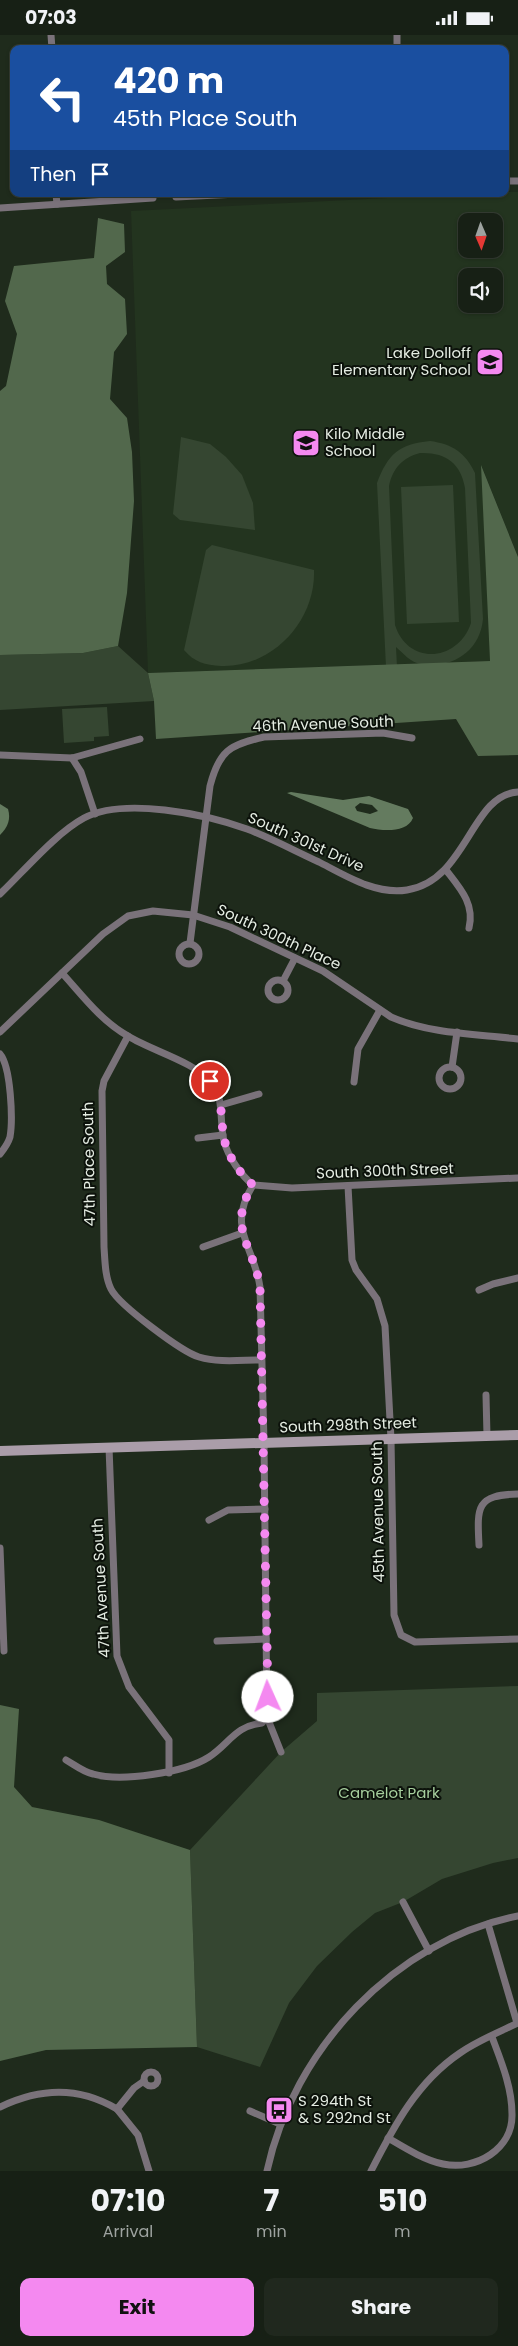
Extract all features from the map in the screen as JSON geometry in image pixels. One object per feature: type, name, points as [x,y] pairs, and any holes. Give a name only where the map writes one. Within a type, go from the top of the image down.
[{"type":"street","points":[[56,197],[57,203]]},
{"type":"street","points":[[0,208],[57,203],[153,199]]},
{"type":"street","name":"46th Avenue South","points":[[190,943],[205,818],[214,770],[226,751],[235,745],[264,737],[383,733],[412,738]]},
{"type":"street","points":[[0,755],[72,758],[140,739]]},
{"type":"street","points":[[72,758],[78,765],[95,814]]},
{"type":"street","points":[[469,928],[471,915],[468,903],[446,870],[493,803],[503,795],[518,792]]},
{"type":"street","name":"South 301st Drive","points":[[0,894],[80,820],[95,814],[131,807],[205,818],[260,835],[359,882],[382,890],[401,891],[416,888],[434,880],[446,870]]},
{"type":"street","name":"South 300th Place","points":[[0,1032],[103,934],[128,916],[152,911],[193,915],[219,922],[340,981],[380,1010],[412,1025],[518,1039]]},
{"type":"street","points":[[283,981],[295,958]]},
{"type":"street","points":[[62,973],[108,1023],[128,1037],[204,1075],[214,1086],[221,1105],[223,1135],[228,1152],[253,1185],[242,1207],[240,1219],[242,1233],[259,1281],[264,1443],[267,1717],[281,1752]]},
{"type":"street","points":[[354,1082],[358,1049],[380,1010]]},
{"type":"street","points":[[452,1067],[457,1032]]},
{"type":"street","name":"47th Place South","points":[[128,1037],[104,1081],[102,1098],[104,1247],[108,1282],[116,1297],[128,1309],[197,1356],[218,1360],[261,1360]]},
{"type":"street","points":[[0,1054],[7,1070],[10,1127],[8,1142],[0,1154]]},
{"type":"street","points":[[221,1105],[260,1094]]},
{"type":"street","points":[[198,1138],[223,1135]]},
{"type":"street","name":"South 300th Street","points":[[253,1185],[268,1188],[348,1186],[518,1178]]},
{"type":"street","name":"45th Avenue South","points":[[348,1186],[352,1260],[356,1270],[380,1305],[385,1326],[391,1439],[393,1600],[396,1623],[401,1635],[415,1642],[518,1639]]},
{"type":"street","points":[[203,1247],[242,1233]]},
{"type":"street","points":[[479,1290],[493,1283],[518,1278]]},
{"type":"street","points":[[486,1395],[487,1436]]},
{"type":"street","name":"South 298th Street","points":[[0,1451],[518,1435]]},
{"type":"street","name":"47th Avenue South","points":[[109,1447],[117,1656],[129,1687],[168,1740],[169,1773]]},
{"type":"street","points":[[479,1545],[479,1515],[483,1504],[493,1496],[518,1494]]},
{"type":"street","points":[[209,1521],[228,1510],[265,1509]]},
{"type":"street","points":[[0,1548],[4,1651]]},
{"type":"street","points":[[217,1641],[266,1639]]},
{"type":"street","points":[[66,1760],[96,1775],[169,1773],[199,1763],[218,1750],[245,1726],[262,1723],[267,1717]]},
{"type":"street","points":[[403,1903],[429,1951]]},
{"type":"street","points":[[268,2171],[279,2127],[295,2093],[319,2053],[350,2013],[383,1981],[429,1951],[457,1936],[488,1924],[518,1916]]},
{"type":"street","points":[[371,2171],[409,2102],[435,2074],[460,2052],[518,2023],[488,1924]]},
{"type":"street","points":[[388,2138],[441,2164],[466,2165],[481,2160],[495,2152],[504,2143],[511,2127],[512,2114],[506,2075],[492,2037]]},
{"type":"street","points":[[117,2109],[134,2088],[144,2081]]},
{"type":"street","points":[[0,2107],[27,2096],[58,2091],[87,2095],[117,2109],[138,2135],[149,2171]]},
{"type":"street","points":[[250,2111],[279,2127]]},
{"type":"shaded area","name":"Kilo Middle School","points":[[509,192],[518,192],[518,557],[482,467],[490,661],[148,673],[131,211],[407,197],[509,197]]},
{"type":"shaded area","points":[[98,218],[124,224],[125,252],[106,266],[107,284],[125,299],[127,334],[114,352],[110,399],[127,418],[132,452],[134,501],[127,593],[118,646],[83,653],[0,655],[0,391],[6,386],[17,334],[5,301],[14,266],[94,258]]},
{"type":"shaded area","points":[[481,465],[518,557],[518,755],[478,756],[456,719],[156,739],[154,701],[148,673],[490,661]]},
{"type":"shaded area","points":[[287,793],[343,800],[369,796],[408,809],[413,818],[410,823],[400,829],[381,830],[370,828]],"holes":[[[360,803],[372,805],[378,811],[370,814],[357,811],[355,807]]]},
{"type":"shaded area","points":[[0,804],[8,809],[9,820],[0,835]]},
{"type":"shaded area","points":[[0,1705],[19,1709],[14,1787],[32,1807],[99,1820],[190,1850],[197,2047],[46,2050],[0,2061]]},
{"type":"green space","points":[[181,437],[210,444],[226,457],[242,475],[253,503],[255,530],[180,520],[173,514]]},
{"type":"green space","points":[[430,441],[445,444],[457,450],[467,460],[475,473],[483,619],[477,640],[471,649],[454,660],[444,664],[421,664],[414,662],[396,647],[397,667],[386,667],[377,483],[390,458],[396,452],[419,442]],"holes":[[[420,453],[444,457],[450,461],[456,466],[463,479],[471,623],[465,636],[455,646],[445,652],[433,654],[421,653],[411,647],[401,638],[395,625],[389,486],[393,474],[403,461]]]},
{"type":"green space","points":[[453,485],[459,622],[407,624],[401,487]]},
{"type":"green space","points":[[212,545],[314,570],[313,589],[299,623],[287,638],[273,650],[257,659],[240,665],[221,666],[205,664],[196,660],[184,650],[206,550]]},
{"type":"green space","points":[[118,646],[148,673],[154,701],[0,710],[0,655],[83,653]]},
{"type":"green space","points":[[107,707],[109,736],[94,737],[94,741],[64,743],[62,709]]},
{"type":"green space","name":"Camelot Park","points":[[518,1686],[518,1858],[493,1863],[442,1879],[403,1902],[375,1913],[317,1966],[289,2003],[260,2067],[197,2047],[190,1850],[281,1752],[317,1721],[317,1693]]},
{"type":"place","name":"Lake Dolloff Elementary School","points":[[490,362]]},
{"type":"place","name":"Kilo Middle School","points":[[306,443]]},
{"type":"place","name":"S 294th St & S 292nd St","points":[[279,2110]]},
{"type":"route","points":[[210,1081],[219,1097],[224,1141],[228,1152],[244,1176],[253,1185],[244,1201],[240,1219],[244,1242],[254,1265],[260,1287],[265,1459],[268,1697]]}]
